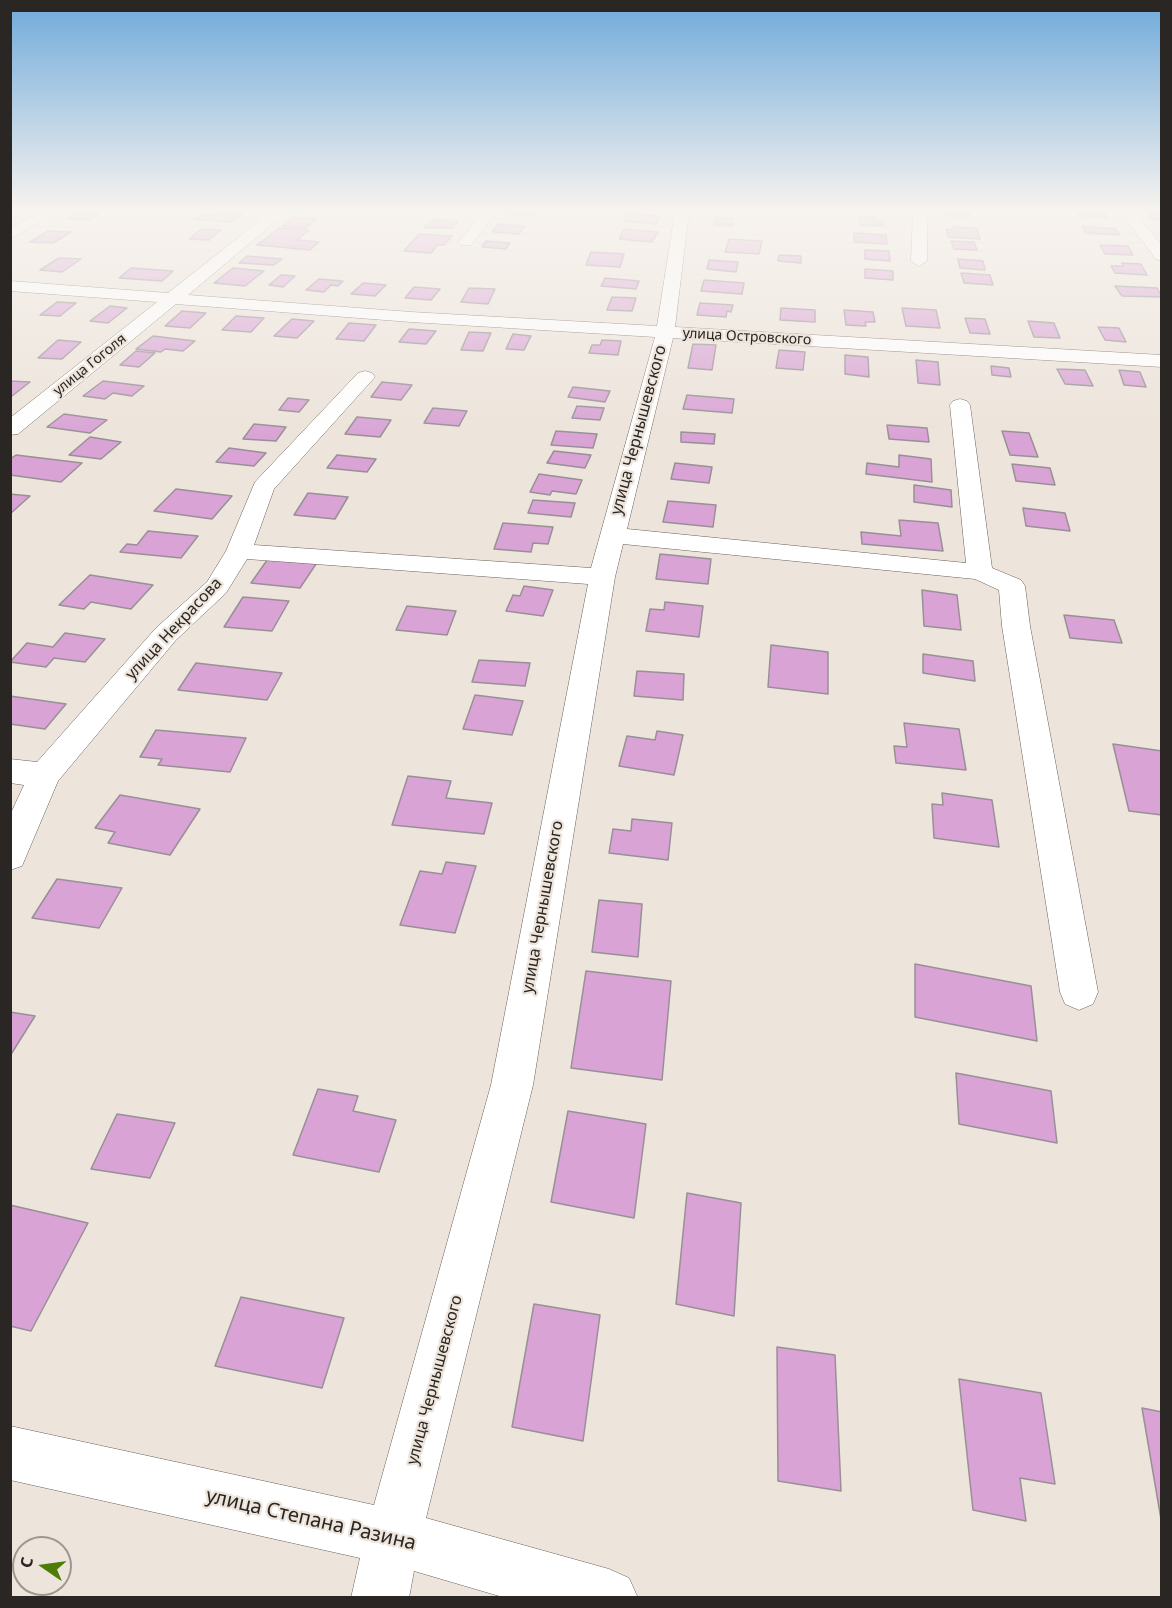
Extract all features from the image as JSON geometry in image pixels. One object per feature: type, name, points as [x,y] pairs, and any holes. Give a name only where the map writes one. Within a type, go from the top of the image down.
[{"type":"street","name":"улица Островского","points":[[11,286],[411,317],[1161,361]]},
{"type":"street","name":"улица Гоголя","points":[[10,429],[188,286]]},
{"type":"street","name":"улица Чернышевского","points":[[380,1598],[393,1537],[512,1086],[602,577],[665,333],[672,286]]},
{"type":"street","name":"улица Некрасова","points":[[10,856],[44,775],[166,634],[217,587],[239,551],[263,487],[365,377]]},
{"type":"street","points":[[960,405],[980,572]]},
{"type":"street","points":[[611,536],[980,572],[1012,586],[1016,626],[1080,992]]},
{"type":"street","points":[[239,551],[602,577]]},
{"type":"street","points":[[10,771],[44,775]]},
{"type":"street","name":"улица Степана Разина","points":[[10,1453],[393,1537],[609,1598]]},
{"type":"building","points":[[311,286],[330,286],[324,292],[306,290]]},
{"type":"building","points":[[360,286],[385,286],[375,296],[351,294]]},
{"type":"building","points":[[601,286],[637,286],[636,289]]},
{"type":"building","points":[[702,286],[743,286],[742,294],[701,291]]},
{"type":"building","points":[[1115,286],[1157,288],[1162,297],[1122,296]]},
{"type":"building","points":[[414,287],[440,289],[431,300],[405,298]]},
{"type":"building","points":[[469,288],[495,289],[488,304],[461,302]]},
{"type":"building","points":[[612,297],[636,298],[632,311],[607,310]]},
{"type":"building","points":[[57,302],[76,303],[60,316],[40,315]]},
{"type":"building","points":[[700,303],[733,305],[731,312],[727,311],[726,317],[697,315]]},
{"type":"building","points":[[110,306],[127,308],[108,323],[90,321]]},
{"type":"building","points":[[781,308],[815,310],[815,322],[780,320]]},
{"type":"building","points":[[902,308],[936,310],[940,328],[906,326]]},
{"type":"building","points":[[844,310],[873,312],[875,322],[865,322],[866,326],[846,325]]},
{"type":"building","points":[[182,311],[206,313],[190,328],[165,326]]},
{"type":"building","points":[[236,316],[264,318],[251,332],[222,330]]},
{"type":"building","points":[[965,318],[985,319],[990,334],[970,333]]},
{"type":"building","points":[[292,319],[314,321],[297,338],[274,336]]},
{"type":"building","points":[[1028,321],[1054,323],[1060,338],[1034,337]]},
{"type":"building","points":[[349,323],[376,325],[364,341],[336,339]]},
{"type":"building","points":[[1098,327],[1119,328],[1126,342],[1105,340]]},
{"type":"building","points":[[409,329],[436,331],[426,344],[399,342]]},
{"type":"building","points":[[469,332],[491,333],[483,351],[461,350]]},
{"type":"building","points":[[513,334],[531,336],[524,350],[506,349]]},
{"type":"building","points":[[153,336],[195,341],[183,351],[165,349],[161,352],[136,349]]},
{"type":"building","points":[[58,340],[81,342],[62,359],[38,358]]},
{"type":"building","points":[[602,340],[621,341],[618,355],[589,353],[592,345],[600,345]]},
{"type":"building","points":[[693,344],[716,345],[712,370],[688,368]]},
{"type":"building","points":[[779,350],[805,352],[803,370],[776,368]]},
{"type":"building","points":[[136,351],[155,353],[139,367],[120,365]]},
{"type":"building","points":[[845,355],[868,357],[869,377],[845,374]]},
{"type":"building","points":[[916,360],[938,362],[940,385],[918,383]]},
{"type":"building","points":[[991,366],[1009,368],[1011,377],[992,375]]},
{"type":"building","points":[[1057,369],[1085,370],[1093,386],[1065,384]]},
{"type":"building","points":[[1119,370],[1140,372],[1146,387],[1124,385]]},
{"type":"building","points":[[10,381],[30,382],[10,396]]},
{"type":"building","points":[[103,381],[144,386],[132,396],[113,393],[105,399],[83,396]]},
{"type":"building","points":[[382,382],[412,385],[401,400],[371,397]]},
{"type":"building","points":[[573,387],[610,391],[605,402],[568,397]]},
{"type":"building","points":[[687,395],[734,399],[732,413],[683,409]]},
{"type":"building","points":[[288,398],[309,400],[299,412],[279,410]]},
{"type":"building","points":[[577,406],[604,408],[600,420],[572,418]]},
{"type":"building","points":[[433,408],[467,411],[459,426],[424,423]]},
{"type":"building","points":[[64,414],[107,420],[90,433],[47,427]]},
{"type":"building","points":[[357,417],[391,420],[380,437],[345,434]]},
{"type":"building","points":[[254,424],[286,427],[276,441],[243,439]]},
{"type":"building","points":[[887,425],[927,428],[929,442],[889,439]]},
{"type":"building","points":[[556,431],[597,434],[593,448],[551,445]]},
{"type":"building","points":[[1002,431],[1029,433],[1038,457],[1010,455]]},
{"type":"building","points":[[681,432],[715,434],[714,444],[681,442]]},
{"type":"building","points":[[90,437],[121,442],[101,459],[69,455]]},
{"type":"building","points":[[229,448],[266,453],[254,466],[216,462]]},
{"type":"building","points":[[554,451],[591,455],[585,468],[547,463]]},
{"type":"building","points":[[16,455],[82,463],[61,482],[10,475],[10,459]]},
{"type":"building","points":[[337,455],[376,459],[367,472],[327,468]]},
{"type":"building","points":[[899,455],[931,459],[932,482],[866,474],[867,463],[899,467]]},
{"type":"building","points":[[675,463],[712,467],[709,483],[671,479]]},
{"type":"building","points":[[1012,464],[1050,468],[1055,485],[1016,481]]},
{"type":"building","points":[[539,474],[582,480],[576,494],[552,491],[550,495],[530,492]]},
{"type":"building","points":[[914,485],[951,490],[952,507],[914,502]]},
{"type":"building","points":[[176,489],[232,496],[212,519],[154,511]]},
{"type":"building","points":[[308,493],[348,497],[335,519],[294,515]]},
{"type":"building","points":[[10,494],[30,496],[10,514]]},
{"type":"building","points":[[533,500],[575,503],[571,517],[528,513]]},
{"type":"building","points":[[668,501],[716,505],[713,527],[663,522]]},
{"type":"building","points":[[1023,508],[1065,513],[1070,531],[1026,526]]},
{"type":"building","points":[[899,520],[938,523],[943,551],[862,544],[861,532],[901,536]]},
{"type":"building","points":[[503,523],[553,527],[548,544],[533,543],[531,552],[494,549]]},
{"type":"building","points":[[148,531],[198,536],[181,558],[120,552],[127,544],[137,545]]},
{"type":"building","points":[[660,554],[711,559],[708,584],[656,579]]},
{"type":"building","points":[[270,556],[318,561],[300,588],[251,583]]},
{"type":"building","points":[[90,575],[153,585],[131,609],[91,602],[84,609],[59,605]]},
{"type":"building","points":[[524,586],[553,590],[543,616],[506,611],[513,595],[520,596]]},
{"type":"building","points":[[922,590],[957,595],[961,630],[924,626]]},
{"type":"building","points":[[243,597],[289,601],[272,631],[224,627]]},
{"type":"building","points":[[665,602],[703,606],[699,637],[646,631],[650,609],[664,610]]},
{"type":"building","points":[[407,606],[456,611],[447,635],[396,630]]},
{"type":"building","points":[[1064,615],[1114,620],[1122,643],[1070,638]]},
{"type":"building","points":[[65,633],[105,639],[85,662],[54,658],[46,667],[10,662],[27,643],[53,647]]},
{"type":"building","points":[[771,645],[828,652],[828,694],[768,687]]},
{"type":"building","points":[[923,654],[973,661],[975,681],[923,673]]},
{"type":"building","points":[[479,660],[530,663],[525,686],[472,682]]},
{"type":"building","points":[[196,663],[282,673],[267,700],[178,690]]},
{"type":"building","points":[[637,671],[684,674],[683,700],[634,696]]},
{"type":"building","points":[[475,695],[523,701],[512,735],[463,729]]},
{"type":"building","points":[[10,696],[66,704],[45,729],[10,724]]},
{"type":"building","points":[[904,723],[959,729],[966,770],[896,763],[894,746],[907,747]]},
{"type":"building","points":[[156,730],[246,738],[230,772],[158,765],[162,759],[140,757]]},
{"type":"building","points":[[657,731],[683,735],[674,775],[619,766],[627,736],[655,740]]},
{"type":"building","points":[[1113,744],[1162,751],[1162,815],[1129,811]]},
{"type":"building","points":[[408,776],[451,781],[446,798],[492,803],[484,834],[392,825]]},
{"type":"building","points":[[942,793],[992,800],[999,847],[934,838],[932,804],[943,805]]},
{"type":"building","points":[[120,795],[200,809],[170,855],[108,843],[115,832],[95,828]]},
{"type":"building","points":[[632,819],[672,823],[668,860],[609,853],[613,829],[631,831]]},
{"type":"building","points":[[446,862],[476,866],[455,933],[400,925],[420,871],[442,874]]},
{"type":"building","points":[[57,879],[122,888],[99,928],[32,918]]},
{"type":"building","points":[[599,900],[642,904],[638,957],[592,952]]},
{"type":"building","points":[[915,964],[1031,986],[1037,1041],[915,1017]]},
{"type":"building","points":[[586,971],[671,981],[662,1080],[571,1068]]},
{"type":"building","points":[[10,1012],[35,1016],[10,1056]]},
{"type":"building","points":[[956,1073],[1051,1091],[1057,1143],[959,1124]]},
{"type":"building","points":[[318,1089],[358,1096],[353,1111],[396,1120],[379,1172],[293,1155]]},
{"type":"building","points":[[568,1111],[646,1124],[634,1218],[551,1202]]},
{"type":"building","points":[[117,1114],[175,1123],[150,1178],[91,1169]]},
{"type":"building","points":[[687,1193],[741,1203],[734,1316],[676,1304]]},
{"type":"building","points":[[10,1205],[88,1223],[31,1331],[10,1326]]},
{"type":"building","points":[[241,1297],[344,1318],[322,1388],[215,1366]]},
{"type":"building","points":[[534,1304],[600,1315],[583,1441],[512,1427]]},
{"type":"building","points":[[777,1347],[835,1355],[841,1491],[778,1481]]},
{"type":"building","points":[[959,1379],[1041,1393],[1055,1484],[1020,1478],[1026,1521],[973,1510]]},
{"type":"building","points":[[1142,1408],[1162,1412],[1162,1525]]}]
